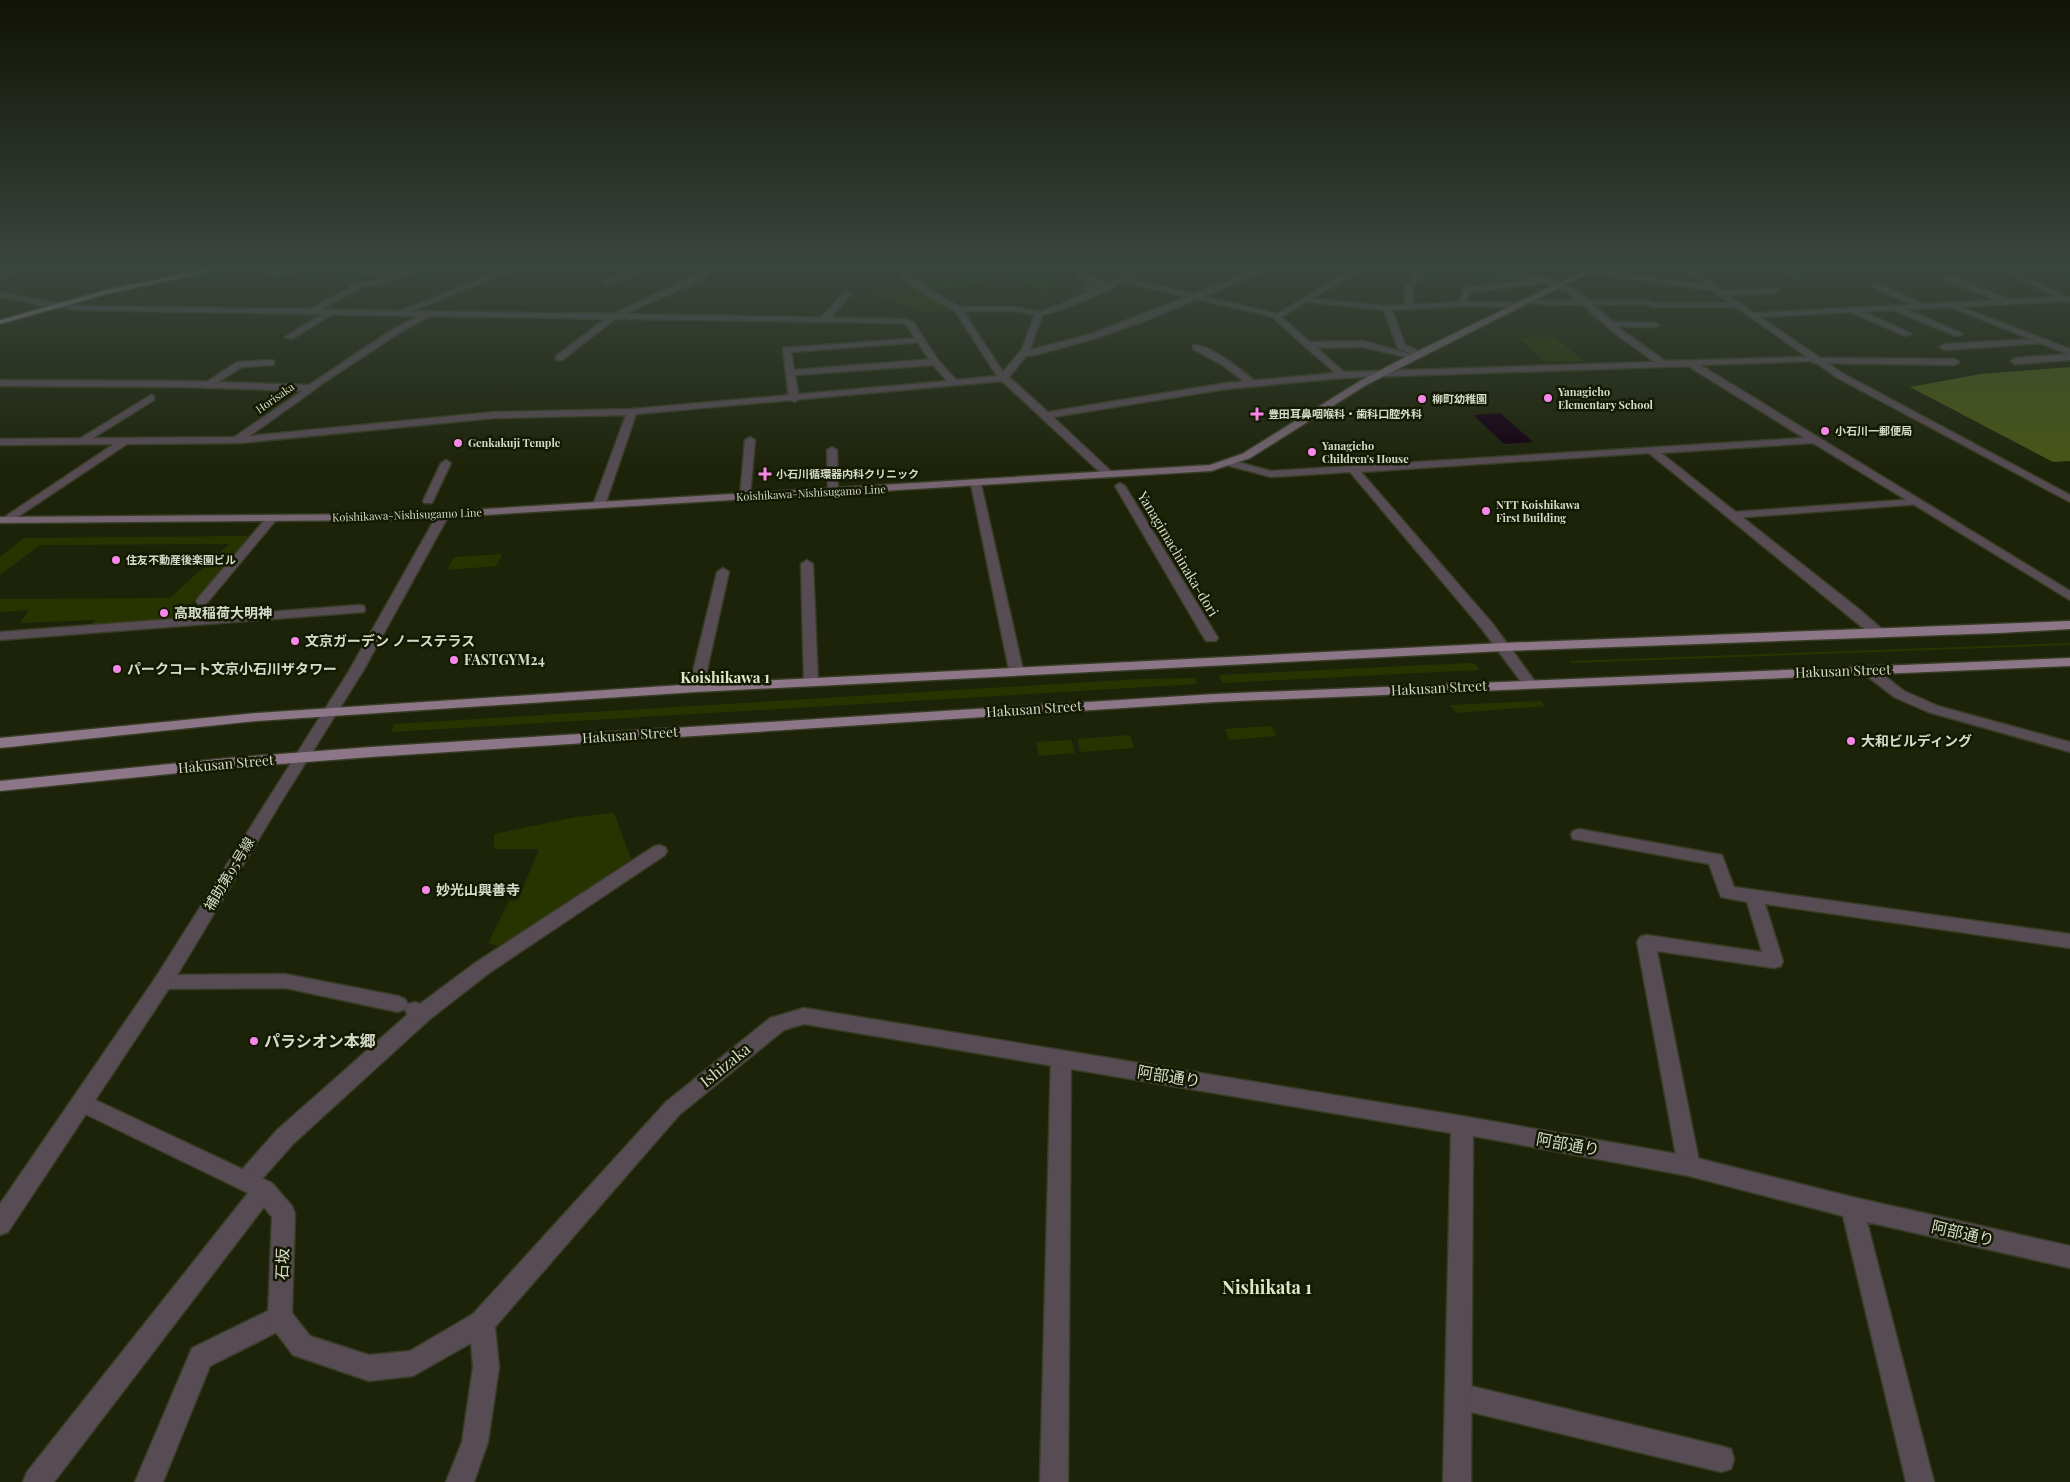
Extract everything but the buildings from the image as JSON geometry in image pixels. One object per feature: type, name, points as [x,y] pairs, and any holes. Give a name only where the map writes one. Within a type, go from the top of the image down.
[{"type":"main road","name":"Koishikawa-Nishisugamo Line","points":[[3,520],[443,515],[1202,470],[1230,463],[1246,456],[1382,373],[1459,334]]},
{"type":"main road","points":[[0,742],[330,712],[696,688],[1016,670],[1503,647],[1999,629],[2070,624]]},
{"type":"main road","name":"Hakusan Street","points":[[0,786],[301,757],[1215,698],[2070,662]]},
{"type":"street","points":[[289,337],[294,334]]},
{"type":"street","name":"Horisaka","points":[[237,440],[391,334]]},
{"type":"street","points":[[559,358],[591,334]]},
{"type":"street","points":[[916,334],[935,362],[954,383]]},
{"type":"street","points":[[973,334],[994,368],[1046,414],[1109,475]]},
{"type":"street","points":[[1004,378],[1008,370],[1024,353],[1031,334]]},
{"type":"street","points":[[1024,353],[1032,353],[1099,334]]},
{"type":"street","points":[[1296,334],[1342,375]]},
{"type":"street","points":[[1397,334],[1401,346],[1416,355]]},
{"type":"street","points":[[1624,334],[1662,363]]},
{"type":"street","points":[[1779,334],[1815,360],[1868,392],[2070,499]]},
{"type":"street","points":[[2023,334],[2070,352]]},
{"type":"street","points":[[794,399],[786,350],[920,340]]},
{"type":"street","points":[[1944,347],[2040,341]]},
{"type":"street","points":[[1309,345],[1363,344],[1416,355]]},
{"type":"street","points":[[1196,347],[1227,364],[1251,383]]},
{"type":"street","points":[[2014,362],[2070,357]]},
{"type":"street","points":[[1046,414],[1251,383],[1342,375],[1688,362],[1815,360],[1955,362]]},
{"type":"street","points":[[791,373],[935,362]]},
{"type":"street","points":[[1688,362],[2070,596]]},
{"type":"street","points":[[208,385],[240,364],[272,363]]},
{"type":"street","points":[[0,442],[237,440],[509,413],[632,412],[794,399],[1004,378]]},
{"type":"street","points":[[0,383],[311,388]]},
{"type":"street","points":[[81,441],[151,398]]},
{"type":"street","points":[[599,505],[632,412]]},
{"type":"street","points":[[745,497],[750,440]]},
{"type":"street","points":[[1230,463],[1271,474],[1814,440]]},
{"type":"street","points":[[3,520],[125,441]]},
{"type":"street","points":[[832,450],[833,492]]},
{"type":"street","points":[[1651,450],[1878,633]]},
{"type":"street","points":[[428,501],[446,463]]},
{"type":"street","points":[[1353,469],[1441,570],[1530,684]]},
{"type":"street","points":[[976,484],[1016,670]]},
{"type":"street","name":"Yanagimachinaka-dori","points":[[1120,486],[1211,638]]},
{"type":"street","points":[[1733,515],[1917,502]]},
{"type":"street","name":"補助第95号線","points":[[0,1224],[163,982],[356,670],[443,515]]},
{"type":"street","points":[[202,601],[272,518]]},
{"type":"street","points":[[807,564],[811,682]]},
{"type":"street","points":[[696,688],[723,572]]},
{"type":"street","points":[[0,636],[359,609]]},
{"type":"street","points":[[1868,670],[1899,694],[1933,709],[2070,747]]},
{"type":"street","points":[[1579,835],[1716,859],[1727,893],[2070,941]]},
{"type":"street","points":[[37,1482],[256,1185],[285,1137],[412,1009],[482,968],[659,851]]},
{"type":"street","points":[[1688,1166],[1646,942],[1774,962],[1754,896]]},
{"type":"street","points":[[163,982],[284,981],[412,1009]]},
{"type":"street","name":"Ishizaka","points":[[482,1323],[673,1108],[777,1024],[804,1016],[1061,1058]]},
{"type":"street","points":[[1054,1482],[1061,1058]]},
{"type":"street","name":"阿部通り","points":[[1061,1058],[1462,1125],[1688,1166],[1852,1208],[2070,1257]]},
{"type":"street","name":"石坂","points":[[82,1103],[256,1185],[284,1214],[280,1317]]},
{"type":"street","points":[[1457,1482],[1462,1125]]},
{"type":"street","points":[[1852,1208],[1920,1482]]},
{"type":"street","points":[[149,1482],[201,1357],[280,1317],[302,1346],[369,1368],[413,1363],[482,1323],[486,1367],[475,1442],[460,1482]]},
{"type":"street","points":[[1458,1396],[1721,1459]]},
{"type":"green space","points":[[1518,337],[1555,337],[1585,361],[1545,362]]},
{"type":"green space","points":[[2070,367],[2070,461],[2053,462],[1910,387],[1981,374]]},
{"type":"green space","points":[[249,536],[175,623],[88,628],[95,620],[20,623],[29,610],[0,612],[0,599],[170,598],[229,544],[40,545],[0,575],[0,557],[24,538]]},
{"type":"green space","points":[[502,554],[496,566],[447,570],[454,557]]},
{"type":"green space","points":[[2070,643],[2070,645],[1571,663],[1570,661]]},
{"type":"green space","points":[[1476,664],[1479,670],[1222,683],[1219,675]]},
{"type":"green space","points":[[1195,678],[1197,684],[391,732],[394,724],[1140,679]]},
{"type":"green space","points":[[1540,701],[1545,706],[1457,713],[1450,705]]},
{"type":"green space","points":[[1271,726],[1276,736],[1229,740],[1225,729]]},
{"type":"green space","points":[[1130,735],[1134,748],[1080,752],[1078,739]]},
{"type":"green space","points":[[1071,740],[1075,753],[1039,756],[1036,742]]},
{"type":"green space","points":[[614,813],[631,859],[538,922],[498,946],[488,943],[509,901],[518,900],[539,849],[494,849],[494,834],[576,817]]},
{"type":"shaded area","points":[[1500,413],[1533,442],[1504,444],[1473,415]]},
{"type":"place","name":"Yanagicho Elementary School","points":[[1548,398]]},
{"type":"place","name":"柳町幼稚園","points":[[1422,399]]},
{"type":"place","name":"豊田耳鼻咽喉科・歯科口腔外科","points":[[1257,414]]},
{"type":"place","name":"小石川一郵便局","points":[[1825,431]]},
{"type":"place","name":"Genkakuji Temple","points":[[458,443]]},
{"type":"place","name":"Yanagicho Children's House","points":[[1312,452]]},
{"type":"place","name":"小石川循環器内科クリニック","points":[[765,474]]},
{"type":"place","name":"NTT Koishikawa First Building","points":[[1486,511]]},
{"type":"place","name":"住友不動産後楽園ビル","points":[[116,560]]},
{"type":"place","name":"高取稲荷大明神","points":[[164,613]]},
{"type":"place","name":"文京ガーデン ノーステラス","points":[[295,641]]},
{"type":"place","name":"FASTGYM24","points":[[454,660]]},
{"type":"place","name":"パークコート文京小石川ザタワー","points":[[117,669]]},
{"type":"place","name":"大和ビルディング","points":[[1851,741]]},
{"type":"place","name":"妙光山興善寺","points":[[426,890]]},
{"type":"place","name":"パラシオン本郷","points":[[254,1041]]},
{"type":"district","name":"Koishikawa 1","points":[[725,678]]},
{"type":"district","name":"Nishikata 1","points":[[1267,1288]]}]
